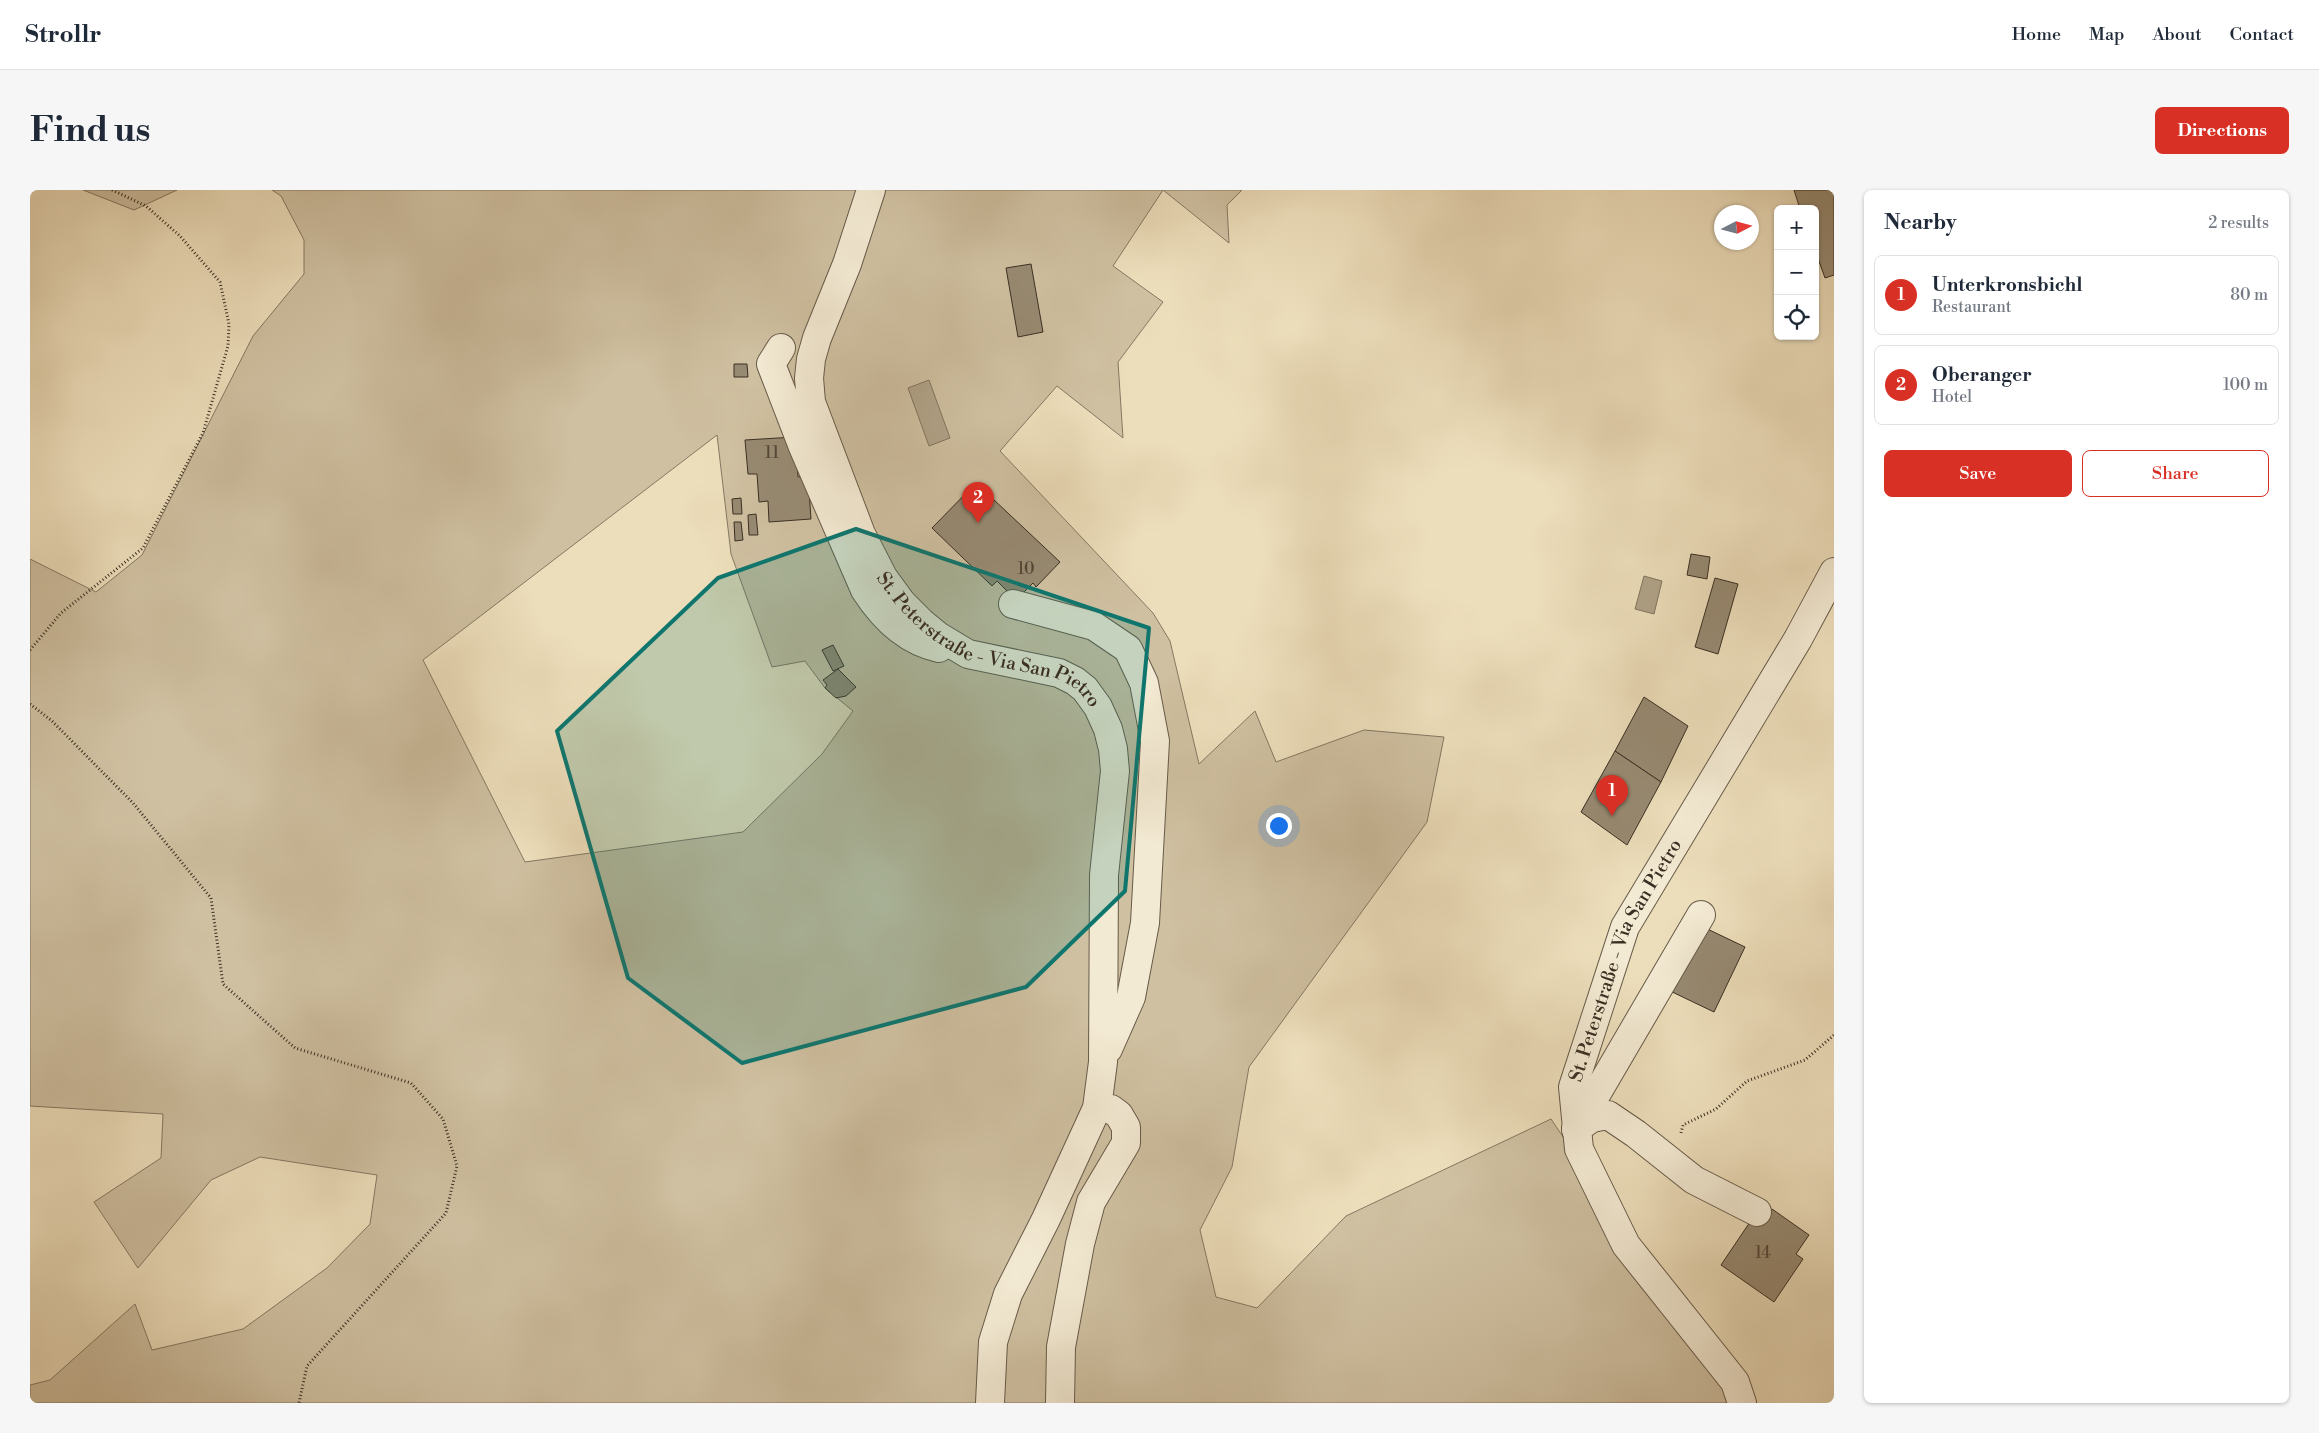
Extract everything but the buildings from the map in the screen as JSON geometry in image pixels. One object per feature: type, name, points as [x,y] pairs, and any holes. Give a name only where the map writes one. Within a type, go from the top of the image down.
[{"type":"street","name":"St. Peterstraße - Via San Pietro","points":[[871,190],[847,264],[815,345],[809,378],[811,402],[861,534],[883,577],[902,603],[920,622],[968,654],[1059,673],[1075,681],[1085,690],[1098,707],[1108,729],[1113,749],[1115,771],[1104,875],[1103,1062],[1097,1108],[1046,1219],[1008,1294],[993,1342],[990,1403]]},
{"type":"street","points":[[781,348],[772,364],[802,447],[865,590],[877,609],[910,637],[934,647],[968,654]]},
{"type":"street","name":"St. Peterstraße - Via San Pietro","points":[[1742,1403],[1735,1382],[1626,1245],[1579,1149],[1573,1087],[1625,927],[1798,640],[1834,572]]},
{"type":"street","points":[[1013,604],[1094,626],[1128,650],[1144,683],[1155,741],[1145,923],[1130,997],[1103,1062]]},
{"type":"street","points":[[1576,1129],[1701,915]]},
{"type":"street","points":[[1060,1403],[1061,1347],[1080,1244],[1091,1202],[1126,1143],[1126,1127],[1119,1115],[1111,1109],[1097,1108]]},
{"type":"street","points":[[1576,1129],[1592,1118],[1608,1115],[1636,1134],[1694,1180],[1757,1212]]},
{"type":"path","points":[[30,650],[61,613],[143,548],[202,434],[228,346],[229,324],[220,282],[180,236],[146,206],[112,190]]},
{"type":"path","points":[[30,704],[52,721],[133,803],[211,898],[223,984],[295,1048],[411,1084],[443,1119],[457,1166],[446,1212],[307,1366],[299,1403]]},
{"type":"path","points":[[1678,1138],[1683,1125],[1716,1110],[1747,1081],[1805,1060],[1834,1035]]},
{"type":"highlighted area","points":[[856,529],[1149,628],[1125,891],[1026,987],[742,1063],[628,978],[557,731],[718,578]]},
{"type":"shaded area","points":[[83,190],[177,190],[134,210]]},
{"type":"shaded area","points":[[272,190],[1163,190],[1113,266],[1163,302],[1118,362],[1123,438],[1057,386],[1000,451],[1153,613],[1170,641],[1199,764],[1255,711],[1276,762],[1364,730],[1444,737],[1427,822],[1249,1067],[1232,1167],[1200,1230],[1216,1297],[1257,1308],[1346,1216],[1551,1119],[1742,1403],[30,1403],[30,1385],[50,1380],[135,1304],[152,1350],[243,1329],[327,1268],[370,1224],[377,1175],[260,1157],[211,1180],[138,1268],[94,1202],[161,1158],[163,1114],[30,1106],[30,559],[96,592],[142,555],[253,336],[304,274],[304,240],[281,196]],"holes":[[[717,435],[731,554],[772,667],[805,661],[825,688],[853,711],[822,754],[743,832],[525,862],[423,660]]]},
{"type":"shaded area","points":[[1163,190],[1242,190],[1227,205],[1229,243]]},
{"type":"shaded area","points":[[929,380],[950,438],[929,446],[908,388]]},
{"type":"shaded area","points":[[1644,576],[1662,581],[1654,614],[1635,609]]},
{"type":"place","name":"Oberanger","points":[[978,523]]},
{"type":"place","name":"Unterkronsbichl","points":[[1612,816]]}]
